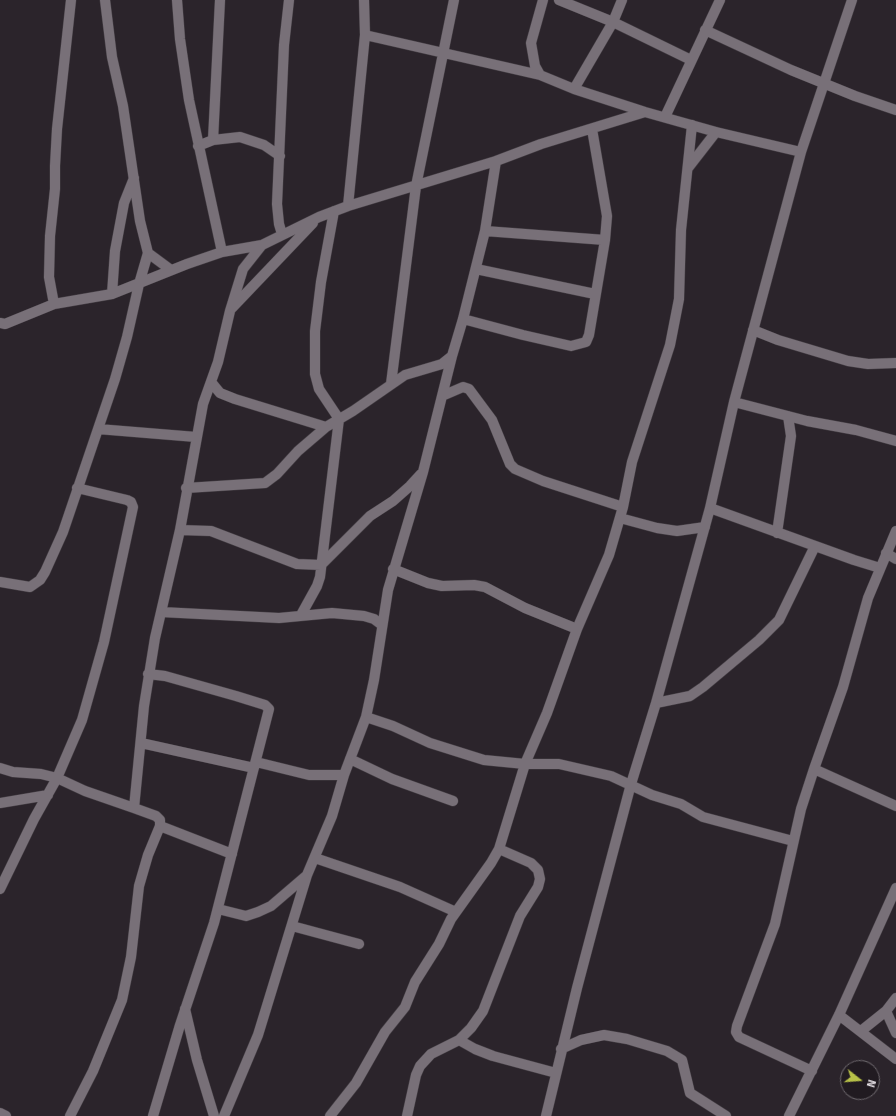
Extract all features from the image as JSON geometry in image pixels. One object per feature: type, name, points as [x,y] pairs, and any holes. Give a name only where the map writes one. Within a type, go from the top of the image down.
[{"type":"street","points":[[54,304],[49,277],[50,236],[56,190],[55,166],[71,0]]},
{"type":"street","points":[[0,582],[30,587],[40,580],[63,532],[126,345],[139,284],[148,253],[143,236],[127,124],[112,57],[105,0]]},
{"type":"street","points":[[177,0],[180,39],[198,146],[222,252]]},
{"type":"street","points":[[213,140],[220,0]]},
{"type":"street","points":[[282,234],[278,224],[277,204],[284,45],[289,0]]},
{"type":"street","points":[[348,206],[364,35],[364,0]]},
{"type":"street","points":[[391,384],[416,186],[454,0]]},
{"type":"street","points":[[540,75],[535,66],[531,43],[543,0]]},
{"type":"street","points":[[559,0],[613,22],[691,60]]},
{"type":"street","points":[[574,89],[613,22],[622,0]]},
{"type":"street","points":[[665,117],[719,2],[708,0]]},
{"type":"street","points":[[546,1116],[561,1049],[631,784],[656,703],[705,527],[734,402],[801,152],[852,0]]},
{"type":"street","points":[[705,30],[791,70],[825,82],[855,96],[896,110]]},
{"type":"street","points":[[364,35],[540,75],[574,89],[645,112],[716,132],[801,152]]},
{"type":"street","points":[[0,323],[5,324],[54,304],[112,294],[139,284],[150,277],[222,252],[262,245],[319,217],[348,206],[496,162],[524,149],[645,112]]},
{"type":"street","points":[[330,1116],[356,1083],[385,1032],[405,1007],[415,982],[456,912],[491,863],[499,848],[525,764],[547,713],[577,629],[606,565],[623,507],[632,462],[672,337],[679,299],[681,230],[692,125]]},
{"type":"street","points":[[464,318],[571,346],[586,342],[589,335],[605,240],[607,216],[592,129]]},
{"type":"street","points":[[688,168],[716,132]]},
{"type":"street","points":[[198,146],[213,140],[240,137],[264,145],[280,156]]},
{"type":"street","points":[[224,1116],[258,1035],[307,875],[332,816],[344,775],[366,717],[374,680],[382,625],[393,569],[423,472],[452,356],[464,318],[485,231],[496,162]]},
{"type":"street","points":[[112,294],[116,252],[124,204],[134,178]]},
{"type":"street","points":[[301,615],[317,586],[321,565],[339,419],[319,389],[314,374],[315,331],[321,282],[334,211]]},
{"type":"street","points":[[230,311],[319,217]]},
{"type":"street","points":[[485,231],[605,240]]},
{"type":"street","points":[[134,808],[148,674],[180,530],[186,488],[203,404],[218,362],[230,311],[243,269],[262,245]]},
{"type":"street","points":[[148,253],[171,270]]},
{"type":"street","points":[[476,269],[595,294]]},
{"type":"street","points":[[753,330],[778,340],[848,361],[868,364],[896,363]]},
{"type":"street","points":[[186,488],[265,483],[277,474],[298,451],[326,427],[405,375],[442,364],[452,356]]},
{"type":"street","points":[[211,382],[220,393],[230,397],[326,427]]},
{"type":"street","points":[[442,396],[463,387],[469,389],[492,420],[510,464],[515,469],[544,481],[623,507]]},
{"type":"street","points":[[734,402],[896,441]]},
{"type":"street","points":[[778,533],[791,436],[788,416]]},
{"type":"street","points":[[98,429],[196,437]]},
{"type":"street","points":[[180,530],[212,531],[297,564],[321,565],[370,516],[393,501],[423,472]]},
{"type":"street","points":[[0,890],[28,830],[58,778],[82,720],[104,642],[133,507],[131,502],[127,500],[77,488]]},
{"type":"street","points":[[710,508],[814,546],[880,568]]},
{"type":"street","points":[[620,518],[657,528],[677,531],[705,527]]},
{"type":"street","points":[[812,1071],[739,1037],[736,1032],[738,1019],[775,924],[793,841],[814,768],[841,693],[868,598],[896,531]]},
{"type":"street","points":[[656,703],[690,696],[703,687],[759,640],[779,620],[814,546]]},
{"type":"street","points":[[886,553],[896,558]]},
{"type":"street","points":[[393,569],[428,583],[442,586],[474,585],[485,587],[525,608],[577,629]]},
{"type":"street","points":[[161,612],[279,618],[332,613],[364,616],[374,619],[382,625]]},
{"type":"street","points":[[148,674],[183,681],[265,705],[269,709],[268,718],[218,909],[185,1009],[153,1116]]},
{"type":"street","points":[[366,717],[380,721],[416,738],[484,760],[525,764],[559,764],[611,776],[652,795],[681,804],[703,817],[793,841]]},
{"type":"street","points":[[141,743],[309,775],[344,775]]},
{"type":"street","points":[[350,759],[392,779],[453,801]]},
{"type":"street","points":[[0,768],[12,772],[41,774],[58,778],[85,791],[156,816],[160,820],[160,826],[148,854],[139,886],[131,957],[122,1000],[93,1071],[70,1116]]},
{"type":"street","points":[[814,768],[896,806]]},
{"type":"street","points":[[0,803],[48,795]]},
{"type":"street","points":[[160,826],[232,854]]},
{"type":"street","points":[[407,1116],[416,1075],[420,1066],[431,1054],[459,1040],[471,1028],[483,1011],[520,916],[538,887],[540,879],[538,870],[531,863],[499,848]]},
{"type":"street","points":[[315,858],[400,887],[456,912]]},
{"type":"street","points":[[218,909],[246,916],[258,912],[270,906],[307,875]]},
{"type":"street","points":[[789,1116],[839,1015],[896,888]]},
{"type":"street","points":[[292,926],[359,944]]},
{"type":"street","points":[[861,1031],[886,1011],[896,998]]},
{"type":"street","points":[[185,1009],[197,1060],[214,1116]]},
{"type":"street","points":[[886,1011],[896,1031]]},
{"type":"street","points":[[839,1015],[896,1059]]},
{"type":"street","points":[[561,1049],[581,1040],[604,1035],[627,1039],[667,1051],[682,1060],[690,1093],[726,1116]]},
{"type":"street","points":[[459,1040],[475,1049],[493,1056],[556,1073]]},
{"type":"street","points":[[0,1113],[6,1116]]}]
